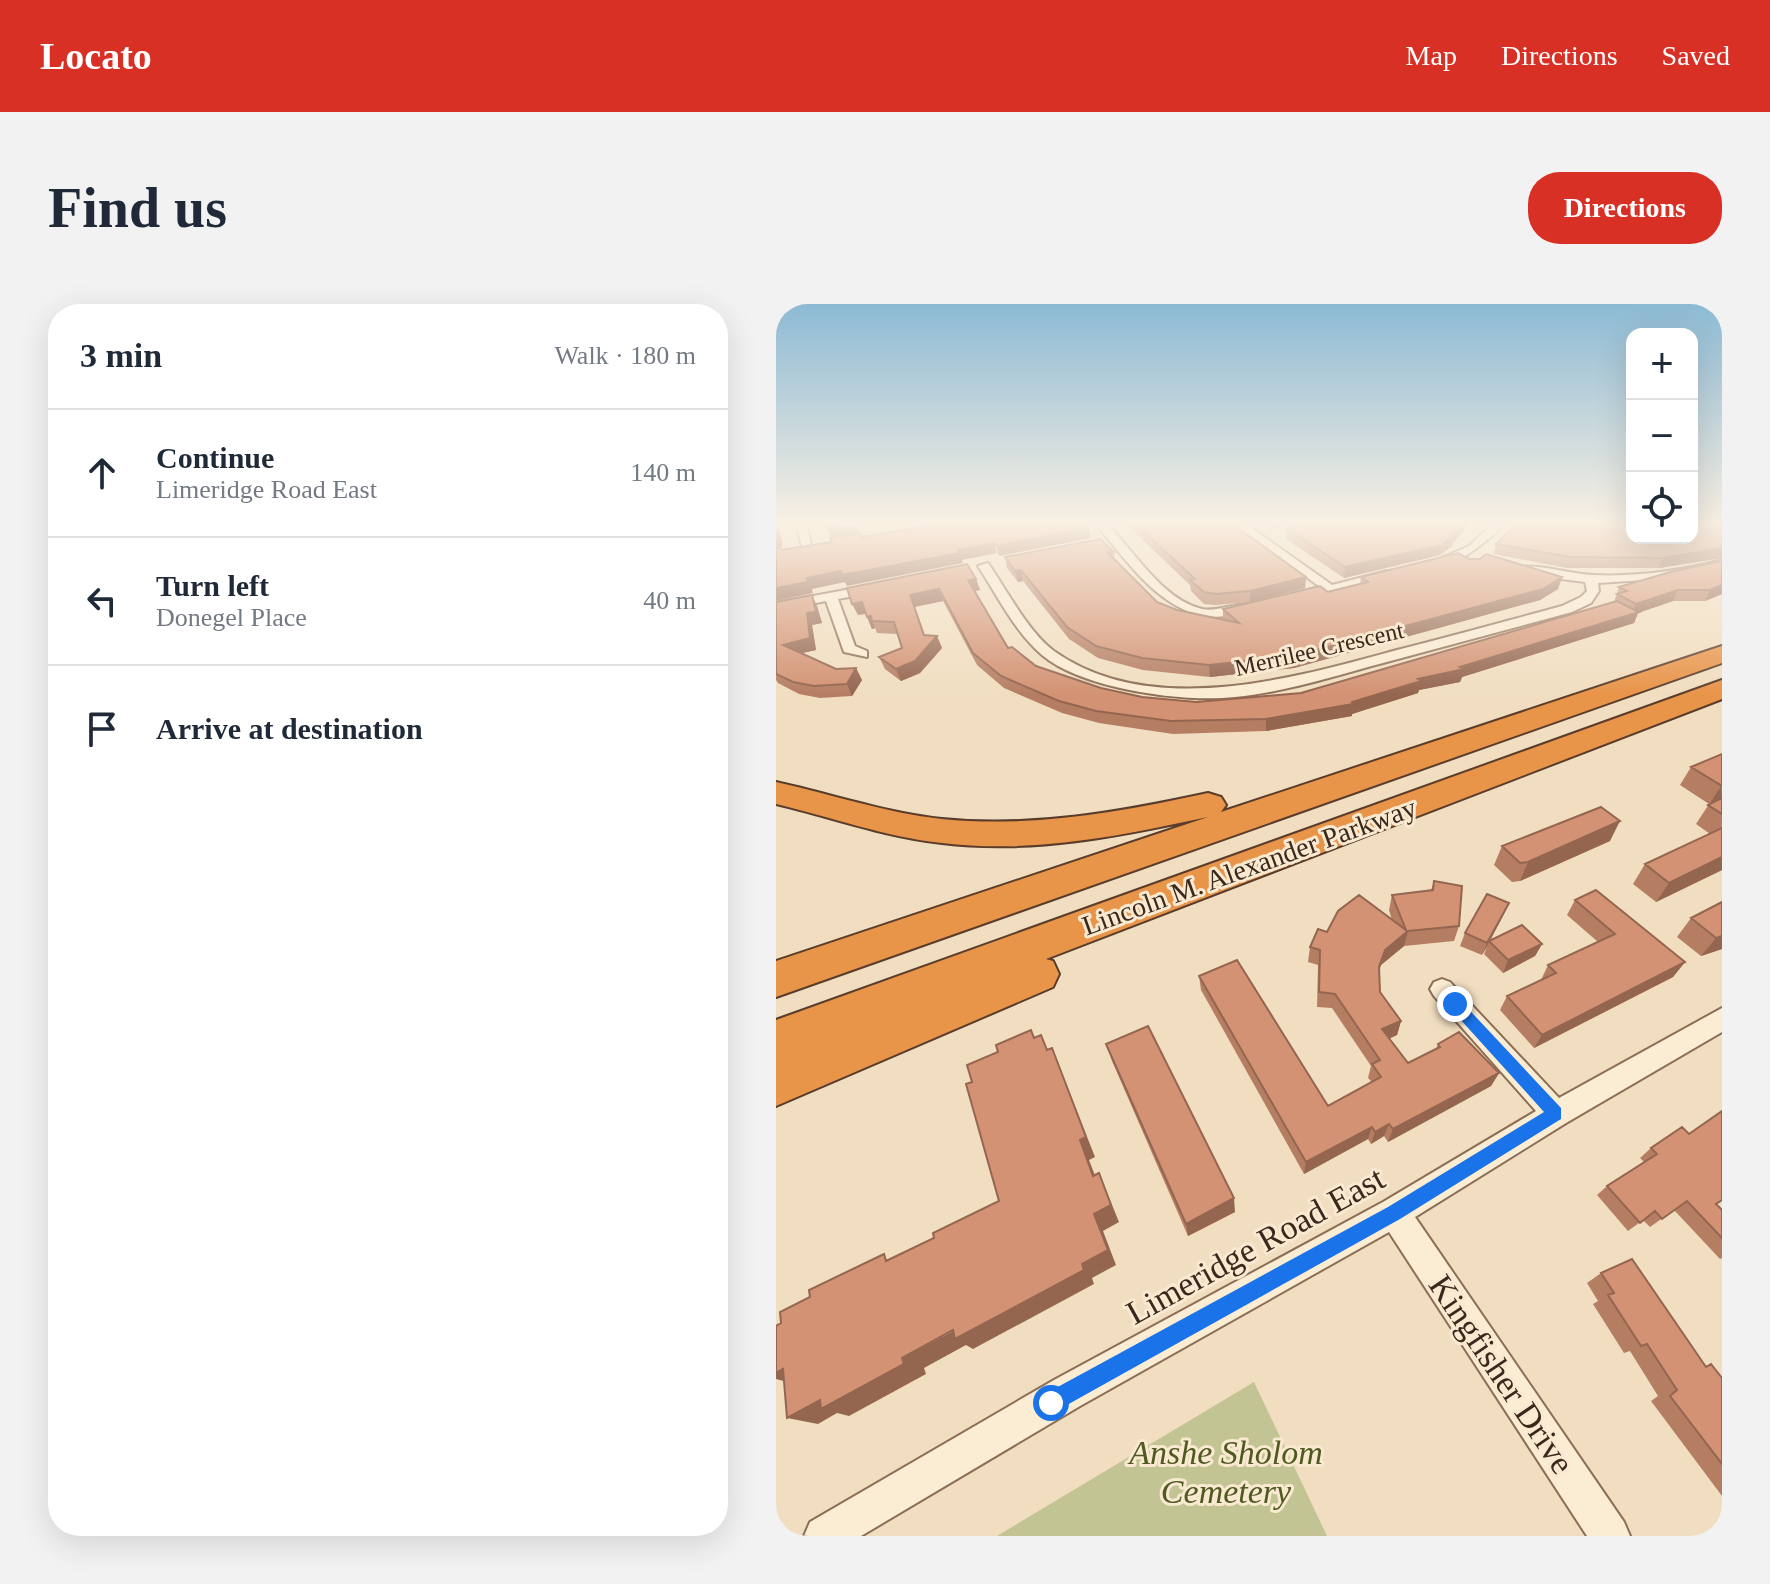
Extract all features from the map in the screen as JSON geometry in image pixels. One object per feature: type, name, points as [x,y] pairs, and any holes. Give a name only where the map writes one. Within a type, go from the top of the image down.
[{"type":"highway","name":"Lincoln M. Alexander Parkway","points":[[776,979],[1722,654]]},
{"type":"highway","name":"Lincoln M. Alexander Parkway","points":[[776,1041],[1722,689]]},
{"type":"highway","points":[[776,1083],[1494,785],[1527,763]]},
{"type":"highway","points":[[776,793],[943,831],[1022,834],[1124,823],[1340,773],[1390,769]]},
{"type":"street","name":"Merrilee Crescent","points":[[993,579],[1034,639],[1049,654],[1089,674],[1121,684],[1167,691],[1232,693],[1289,684],[1567,609],[1590,596],[1592,579]]},
{"type":"street","points":[[1154,579],[1179,603],[1196,612],[1221,614],[1370,579]]},
{"type":"street","points":[[1317,579],[1330,589]]},
{"type":"street","points":[[776,607],[892,585]]},
{"type":"street","points":[[831,597],[849,649],[862,654]]},
{"type":"street","points":[[1442,989],[1556,1114]]},
{"type":"street","name":"Limeridge Road East","points":[[824,1536],[1067,1393],[1394,1213],[1556,1114],[1722,1019]]},
{"type":"street","name":"Kingfisher Drive","points":[[1394,1213],[1610,1536]]},
{"type":"green space","name":"Anshe Sholom Cemetery","points":[[1254,1382],[1327,1536],[997,1536]]},
{"type":"building","points":[[776,579],[807,579],[808,582],[776,588]]},
{"type":"building","points":[[890,579],[972,579],[968,580],[1008,648],[1012,647],[1036,666],[1101,688],[1142,697],[1196,702],[1301,693],[1617,601],[1639,612],[1460,667],[1464,669],[1418,679],[1421,681],[1353,704],[1266,719],[1171,721],[1096,711],[1059,701],[1001,676],[973,653],[939,589],[910,595],[924,635],[937,636],[915,661],[896,669],[879,657],[902,648],[894,622],[872,621],[871,616],[867,617],[862,602],[852,604],[847,588]]},
{"type":"building","points":[[1029,579],[1134,579],[1157,602],[1177,610],[1239,623],[1223,609],[1320,586],[1328,592],[1368,582],[1364,579],[1558,579],[1543,589],[1294,656],[1209,665],[1142,658],[1096,646],[1067,627]]},
{"type":"building","points":[[1296,579],[1250,591],[1216,594],[1204,592],[1190,580]]},
{"type":"building","points":[[1645,579],[1722,579],[1722,585],[1710,590],[1678,590],[1636,604],[1617,594],[1627,591],[1619,587]]},
{"type":"building","points":[[812,595],[816,612],[807,613],[810,638],[783,645],[836,669],[856,668],[847,684],[814,686],[793,682],[776,674],[776,602]]},
{"type":"building","points":[[1722,754],[1722,786],[1691,767]]},
{"type":"building","points":[[1722,798],[1722,814],[1708,805]]},
{"type":"building","points":[[1601,807],[1620,821],[1528,862],[1520,863],[1502,846]]},
{"type":"building","points":[[1722,828],[1722,857],[1669,883],[1645,864]]},
{"type":"building","points":[[1434,881],[1462,886],[1459,926],[1408,931],[1385,950],[1379,967],[1380,992],[1401,1021],[1382,1029],[1408,1063],[1440,1047],[1438,1044],[1459,1032],[1499,1073],[1393,1129],[1389,1124],[1375,1132],[1372,1127],[1306,1162],[1199,976],[1237,960],[1328,1106],[1381,1077],[1372,1064],[1380,1060],[1335,994],[1319,992],[1320,950],[1310,947],[1318,929],[1327,932],[1338,911],[1359,895],[1406,930],[1392,895],[1433,890]]},
{"type":"building","points":[[1596,890],[1685,962],[1542,1035],[1507,996],[1556,973],[1548,965],[1615,934],[1575,900]]},
{"type":"building","points":[[1487,894],[1509,903],[1487,943],[1465,933]]},
{"type":"building","points":[[1722,902],[1722,936],[1716,938],[1691,918]]},
{"type":"building","points":[[1522,925],[1542,944],[1508,960],[1489,941]]},
{"type":"building","points":[[1148,1026],[1234,1198],[1186,1224],[1106,1044]]},
{"type":"building","points":[[1031,1030],[1034,1038],[1041,1035],[1047,1050],[1052,1048],[1086,1137],[1080,1140],[1093,1176],[1099,1173],[1111,1205],[1094,1214],[1108,1250],[1082,1264],[1084,1270],[955,1339],[953,1330],[902,1358],[904,1364],[821,1409],[820,1400],[787,1418],[783,1369],[776,1373],[776,1326],[781,1323],[780,1312],[810,1297],[809,1290],[884,1254],[886,1261],[934,1238],[933,1233],[999,1201],[966,1084],[972,1082],[967,1065],[998,1052],[996,1045]]},
{"type":"building","points":[[1722,1111],[1722,1200],[1716,1204],[1722,1210],[1722,1238],[1687,1201],[1662,1219],[1655,1211],[1640,1223],[1607,1186],[1657,1154],[1651,1148],[1682,1127],[1689,1134]]},
{"type":"building","points":[[1632,1259],[1706,1367],[1711,1364],[1722,1378],[1722,1464],[1670,1396],[1677,1390],[1647,1344],[1641,1346],[1608,1295],[1614,1293],[1601,1273]]},
{"type":"route","points":[[1051,1403],[1307,1258],[1394,1213],[1556,1114],[1455,1004]]}]
